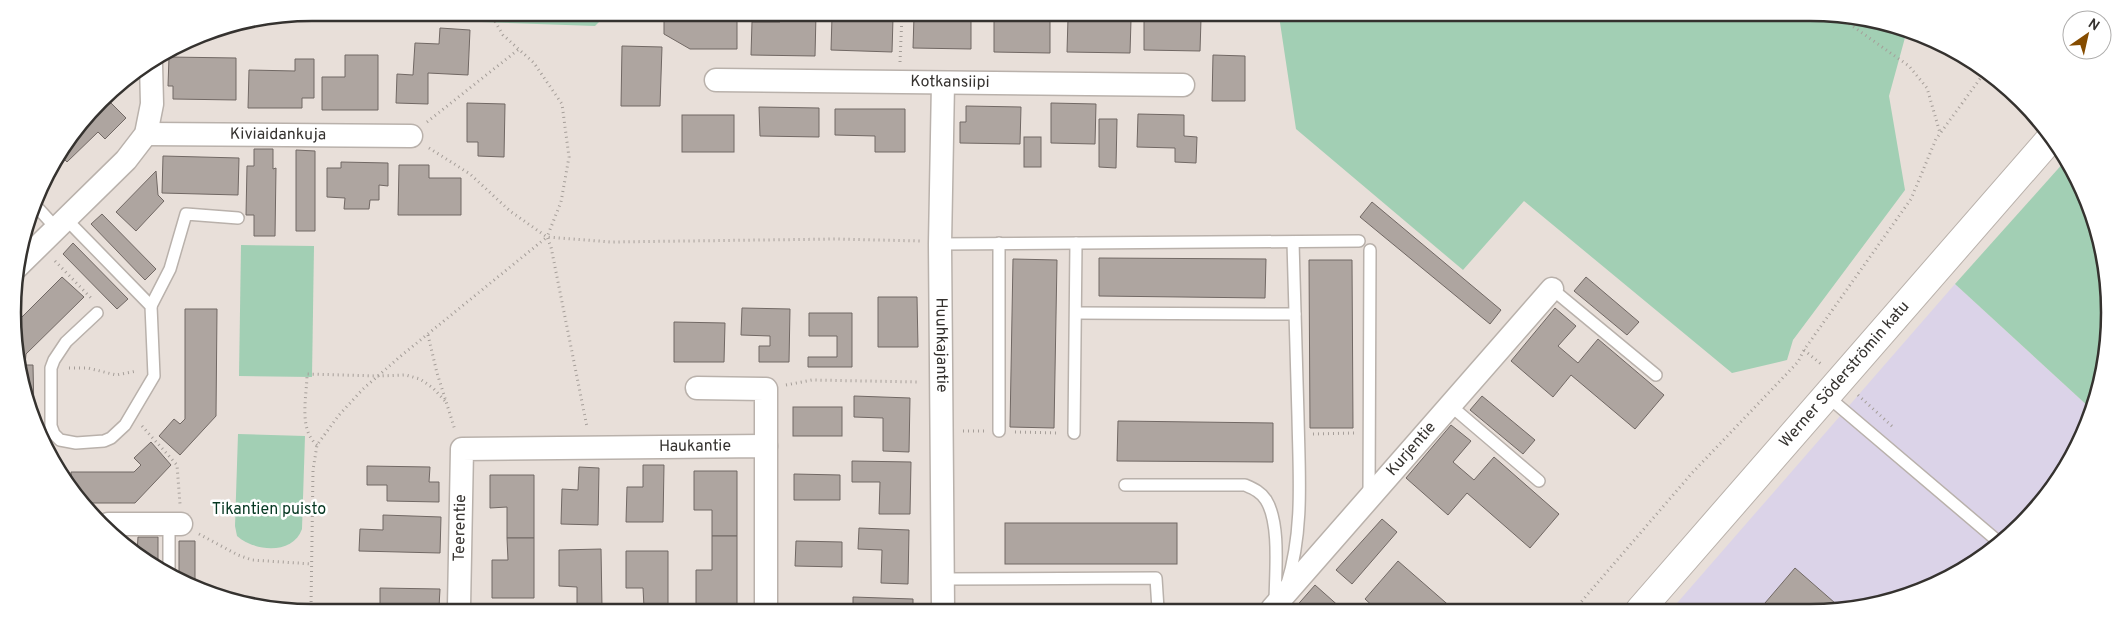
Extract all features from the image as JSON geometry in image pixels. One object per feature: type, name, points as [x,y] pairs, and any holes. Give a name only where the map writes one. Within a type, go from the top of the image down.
[{"type":"street","points":[[32,246],[61,223],[126,160],[146,134],[152,104],[152,69]]},
{"type":"street","name":"Kotkansiipi","points":[[716,80],[1183,85]]},
{"type":"street","name":"Huuhkajantie","points":[[943,83],[940,243],[943,604]]},
{"type":"street","name":"Kiviaidankuja","points":[[146,134],[410,136]]},
{"type":"street","name":"Werner Söderströmin katu","points":[[1645,604],[2047,143]]},
{"type":"street","name":"Kurjentie","points":[[1277,604],[1369,501],[1552,289]]},
{"type":"street","points":[[697,388],[766,388],[766,604]]},
{"type":"street","name":"Haukantie","points":[[462,449],[766,446]]},
{"type":"street","name":"Teerentie","points":[[459,604],[462,449]]},
{"type":"street","points":[[113,524],[175,524]]},
{"type":"lane","points":[[40,209],[61,223],[151,306]]},
{"type":"lane","points":[[97,314],[66,342],[51,368],[49,418],[54,434],[60,440],[76,444],[104,441],[118,432],[132,414],[154,376],[151,306],[170,269],[186,214],[238,218]]},
{"type":"lane","points":[[940,243],[1359,241]]},
{"type":"lane","points":[[1277,604],[1294,562],[1299,530],[1293,242]]},
{"type":"lane","points":[[1074,433],[1076,243]]},
{"type":"lane","points":[[998,431],[999,244]]},
{"type":"lane","points":[[1369,501],[1370,250]]},
{"type":"lane","points":[[1552,289],[1656,375]]},
{"type":"lane","points":[[1076,313],[1295,314]]},
{"type":"lane","points":[[1827,396],[1994,538]]},
{"type":"lane","points":[[1451,406],[1539,481]]},
{"type":"lane","points":[[1125,485],[1244,485],[1257,490],[1266,501],[1273,516],[1277,604]]},
{"type":"lane","points":[[170,566],[175,524]]},
{"type":"lane","points":[[943,579],[1156,578],[1158,604]]},
{"type":"path","points":[[312,604],[312,470],[317,445],[339,416],[378,376],[547,237],[561,202],[569,157],[562,104],[534,63],[503,35],[495,21]]},
{"type":"path","points":[[900,83],[902,21]]},
{"type":"path","points":[[1850,24],[1909,66],[1927,88],[1940,134]]},
{"type":"path","points":[[519,49],[410,136],[470,174],[517,216],[547,237],[611,242],[837,239],[940,243]]},
{"type":"path","points":[[1579,604],[1692,473],[1798,362],[1804,350],[1911,199],[1940,134],[1981,77]]},
{"type":"path","points":[[547,237],[551,248],[592,448]]},
{"type":"path","points":[[32,246],[98,306],[97,314]]},
{"type":"path","points":[[428,334],[446,402],[462,449]]},
{"type":"path","points":[[51,368],[88,368],[116,375],[153,368]]},
{"type":"path","points":[[317,445],[307,433],[305,425],[307,374],[406,375],[420,379],[433,388],[446,402]]},
{"type":"path","points":[[766,388],[812,380],[942,382]]},
{"type":"path","points":[[132,414],[177,465],[175,524],[252,560],[312,564]]},
{"type":"path","points":[[1298,434],[1370,433]]},
{"type":"shaded area","points":[[1955,284],[2086,404],[2079,424],[2062,458],[2041,490],[2028,505],[1987,544],[1938,574],[1885,594],[1848,601],[1810,604],[1676,604]]},
{"type":"green space","points":[[452,21],[600,21],[595,26]]},
{"type":"green space","points":[[1280,21],[1810,21],[1866,27],[1905,38],[1889,96],[1905,190],[1793,340],[1787,360],[1732,373],[1524,201],[1463,270],[1296,129]]},
{"type":"green space","points":[[2061,165],[2079,201],[2091,237],[2100,293],[2101,312],[2098,351],[2091,388],[2086,404],[1955,284]]},
{"type":"green space","points":[[241,245],[314,246],[312,377],[239,376]]},
{"type":"green space","name":"Tikantien puisto","points":[[238,434],[305,436],[302,529],[291,543],[282,547],[263,548],[237,536],[235,526]]},
{"type":"building","points":[[664,21],[737,21],[737,49],[690,49],[664,34]]},
{"type":"building","points":[[816,21],[815,56],[751,55],[752,22]]},
{"type":"building","points":[[832,21],[893,21],[892,52],[831,50]]},
{"type":"building","points":[[914,21],[971,21],[971,49],[913,48]]},
{"type":"building","points":[[994,21],[1050,21],[1050,53],[994,52]]},
{"type":"building","points":[[1068,21],[1131,21],[1130,53],[1067,52]]},
{"type":"building","points":[[1144,21],[1201,21],[1200,51],[1144,50]]},
{"type":"building","points":[[440,28],[470,30],[468,75],[428,73],[428,104],[396,103],[397,74],[413,75],[415,43],[439,44]]},
{"type":"building","points":[[622,46],[662,47],[660,106],[621,106]]},
{"type":"building","points":[[345,55],[378,55],[378,110],[322,110],[322,77],[345,77]]},
{"type":"building","points":[[1213,55],[1245,56],[1245,101],[1212,101]]},
{"type":"building","points":[[173,57],[236,58],[236,100],[173,99],[173,86],[168,86],[169,59]]},
{"type":"building","points":[[295,59],[314,59],[314,98],[302,98],[302,108],[248,108],[249,70],[295,71]]},
{"type":"building","points":[[111,103],[126,118],[105,139],[98,132],[67,162],[65,160],[81,135]]},
{"type":"building","points":[[467,103],[505,104],[504,157],[478,156],[478,142],[467,142]]},
{"type":"building","points":[[1051,103],[1096,104],[1095,144],[1051,143]]},
{"type":"building","points":[[966,106],[1021,107],[1020,144],[960,143],[960,122],[966,122]]},
{"type":"building","points":[[759,107],[819,108],[819,137],[760,136]]},
{"type":"building","points":[[835,109],[905,109],[905,152],[875,152],[875,136],[835,135]]},
{"type":"building","points":[[1138,114],[1184,115],[1184,136],[1197,137],[1196,163],[1175,162],[1175,148],[1137,147]]},
{"type":"building","points":[[682,115],[734,115],[734,152],[682,152]]},
{"type":"building","points":[[1099,119],[1117,119],[1116,168],[1099,167]]},
{"type":"building","points":[[1024,137],[1041,137],[1041,167],[1024,167]]},
{"type":"building","points":[[254,149],[273,149],[273,169],[276,168],[275,236],[254,236],[254,215],[246,215],[247,166],[254,166]]},
{"type":"building","points":[[296,150],[315,151],[315,231],[296,231]]},
{"type":"building","points":[[163,156],[239,158],[238,195],[162,193]]},
{"type":"building","points":[[341,162],[388,163],[388,186],[379,185],[379,200],[370,200],[369,209],[344,209],[345,198],[327,197],[327,168],[341,168]]},
{"type":"building","points":[[399,165],[429,165],[429,178],[461,178],[461,215],[398,215]]},
{"type":"building","points":[[156,171],[158,195],[164,201],[136,231],[116,212]]},
{"type":"building","points":[[1372,202],[1501,310],[1490,324],[1360,217]]},
{"type":"building","points":[[102,214],[156,269],[145,280],[91,224]]},
{"type":"building","points":[[73,243],[128,299],[117,309],[63,254]]},
{"type":"building","points":[[1099,258],[1266,259],[1265,298],[1099,296]]},
{"type":"building","points":[[1013,259],[1057,260],[1054,428],[1010,427]]},
{"type":"building","points":[[1309,260],[1352,260],[1353,428],[1310,428]]},
{"type":"building","points":[[62,277],[84,297],[26,354],[25,360],[21,318]]},
{"type":"building","points":[[1586,277],[1639,322],[1627,335],[1574,291]]},
{"type":"building","points":[[878,297],[917,297],[918,347],[878,347]]},
{"type":"building","points":[[742,308],[790,309],[789,362],[759,362],[759,346],[770,346],[770,336],[741,335]]},
{"type":"building","points":[[1555,308],[1576,326],[1558,346],[1578,363],[1598,339],[1664,395],[1635,429],[1571,375],[1553,397],[1511,361]]},
{"type":"building","points":[[185,309],[217,309],[216,416],[180,455],[159,436],[174,419],[180,424],[185,419]]},
{"type":"building","points":[[809,313],[852,313],[852,367],[808,367],[808,357],[837,357],[837,336],[809,336]]},
{"type":"building","points":[[674,322],[725,323],[724,362],[674,362]]},
{"type":"building","points":[[26,365],[33,365],[34,396]]},
{"type":"building","points":[[854,396],[910,398],[909,452],[883,451],[883,418],[854,417]]},
{"type":"building","points":[[1482,396],[1535,440],[1523,454],[1470,410]]},
{"type":"building","points":[[793,407],[842,407],[842,436],[793,436]]},
{"type":"building","points":[[1118,421],[1273,423],[1273,462],[1117,461]]},
{"type":"building","points":[[1451,425],[1471,441],[1453,462],[1474,480],[1494,457],[1559,514],[1530,548],[1467,493],[1448,515],[1406,478]]},
{"type":"building","points":[[151,442],[171,465],[135,503],[92,503],[71,476],[71,472],[134,472],[141,465],[134,458]]},
{"type":"building","points":[[852,461],[911,462],[910,514],[879,514],[880,482],[852,482]]},
{"type":"building","points":[[643,465],[664,465],[663,522],[626,522],[627,487],[643,487]]},
{"type":"building","points":[[367,466],[430,467],[429,482],[439,482],[439,502],[387,501],[387,485],[367,485]]},
{"type":"building","points":[[579,467],[599,468],[598,525],[561,524],[562,489],[578,490]]},
{"type":"building","points":[[694,471],[737,471],[737,536],[712,536],[712,510],[694,510]]},
{"type":"building","points":[[794,474],[840,475],[840,500],[794,500]]},
{"type":"building","points":[[490,475],[534,475],[534,538],[507,538],[507,507],[490,508]]},
{"type":"building","points":[[383,515],[441,517],[440,553],[359,551],[360,529],[383,530]]},
{"type":"building","points":[[1382,519],[1397,532],[1352,584],[1336,570]]},
{"type":"building","points":[[1005,523],[1177,523],[1177,564],[1005,564]]},
{"type":"building","points":[[859,528],[909,530],[908,584],[881,583],[882,550],[858,549]]},
{"type":"building","points":[[712,536],[737,536],[737,604],[696,604],[696,570],[712,570]]},
{"type":"building","points":[[138,537],[158,537],[158,559],[151,555],[137,546]]},
{"type":"building","points":[[507,538],[534,538],[534,598],[492,598],[492,560],[508,560]]},
{"type":"building","points":[[179,541],[195,541],[195,579],[179,571]]},
{"type":"building","points":[[796,541],[842,542],[842,567],[795,566]]},
{"type":"building","points":[[601,549],[602,604],[577,604],[577,587],[559,586],[559,550]]},
{"type":"building","points":[[626,551],[668,551],[668,604],[644,604],[643,588],[626,588]]},
{"type":"building","points":[[1398,561],[1447,604],[1370,604],[1365,599]]},
{"type":"building","points":[[1795,568],[1834,602],[1810,604],[1764,604]]},
{"type":"building","points":[[1315,585],[1336,604],[1298,604]]},
{"type":"building","points":[[380,588],[440,589],[439,604],[380,604]]},
{"type":"building","points":[[853,597],[913,599],[913,604],[853,604]]}]
